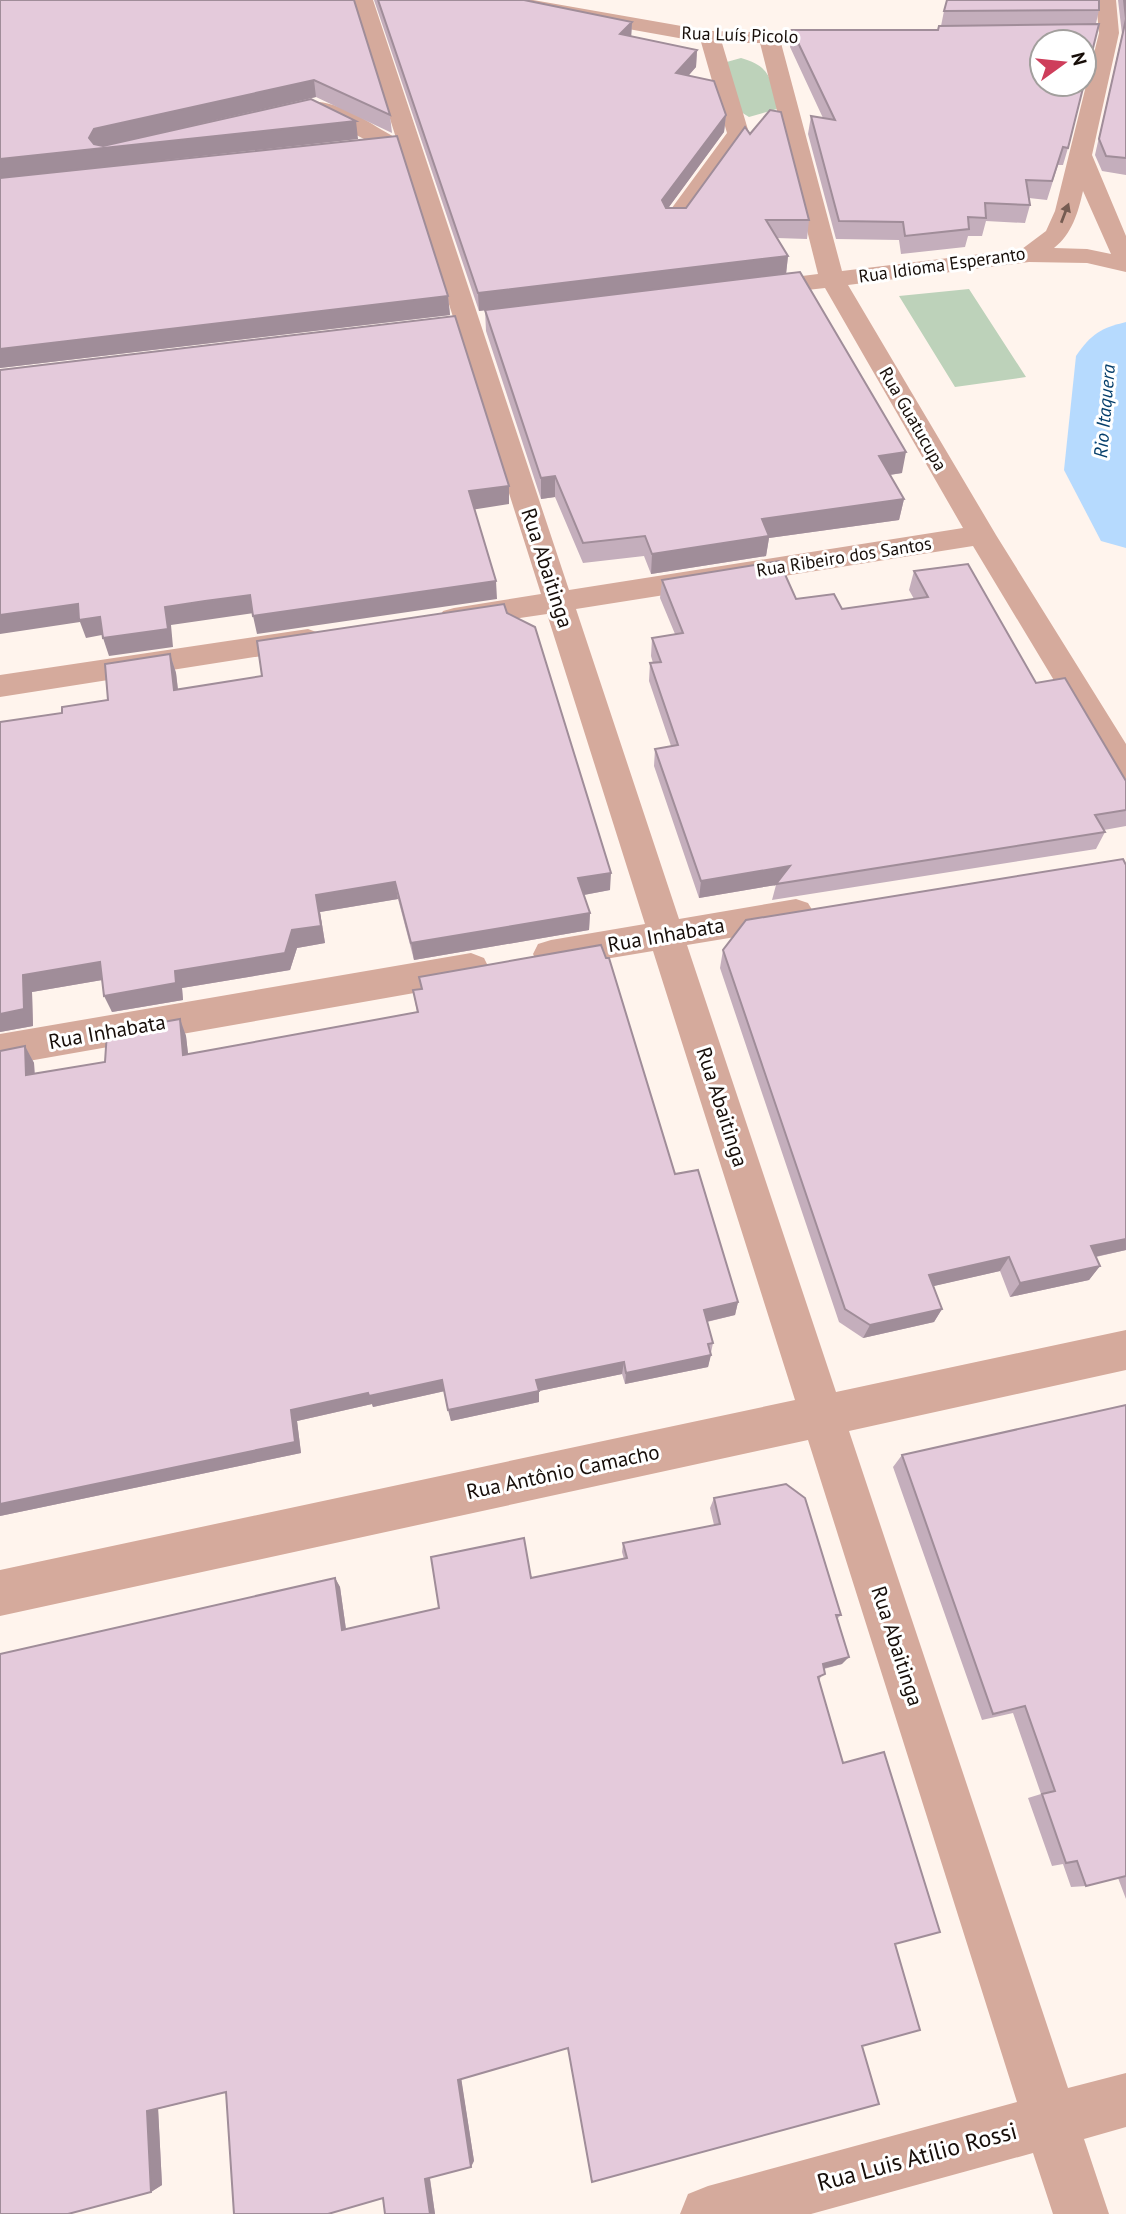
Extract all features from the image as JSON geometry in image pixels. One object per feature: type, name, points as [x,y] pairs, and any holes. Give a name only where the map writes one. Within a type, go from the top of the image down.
[{"type":"street","name":"Rua Abaitinga","points":[[363,0],[401,144],[466,322],[559,603],[1081,2214]]},
{"type":"street","name":"Rua Luís Picolo","points":[[500,0],[710,37],[822,37]]},
{"type":"street","name":"Rua Idioma Esperanto","points":[[724,292],[1029,255],[1056,235],[1067,211],[1082,157],[1109,33],[1106,0]]},
{"type":"street","points":[[1098,33],[1109,33]]},
{"type":"street","points":[[710,37],[738,133]]},
{"type":"street","name":"Rua Guatucupa","points":[[769,37],[832,279],[981,535],[1126,771]]},
{"type":"street","points":[[288,112],[319,107],[401,144]]},
{"type":"street","points":[[675,220],[738,133],[764,122],[786,128],[793,134]]},
{"type":"street","points":[[351,149],[401,144]]},
{"type":"street","points":[[1082,157],[1105,218],[1126,263]]},
{"type":"street","points":[[1029,255],[1087,256],[1126,263]]},
{"type":"street","name":"Rua Ribeiro dos Santos","points":[[422,623],[981,535]]},
{"type":"street","points":[[0,686],[341,635]]},
{"type":"street","name":"Rua Inhabata","points":[[0,1050],[830,908]]},
{"type":"street","name":"Rua Antônio Camacho","points":[[0,1593],[1126,1350]]},
{"type":"street","name":"Rua Luis Atílio Rossi","points":[[708,2214],[1126,2100]]},
{"type":"green space","points":[[741,58],[759,65],[764,70],[771,83],[777,109],[749,117],[741,112],[723,63]]},
{"type":"green space","points":[[969,289],[1026,377],[955,387],[899,296]]},
{"type":"building","points":[[0,0],[354,0],[390,115],[314,80],[94,129],[89,138],[94,144],[103,146],[311,99],[356,121],[0,159]]},
{"type":"building","points":[[378,0],[524,0],[632,22],[620,34],[697,50],[676,73],[714,81],[726,115],[662,200],[666,208],[686,208],[745,127],[750,134],[770,110],[781,112],[809,220],[766,220],[788,256],[478,293]]},
{"type":"building","points":[[947,0],[1099,0],[1099,10],[944,11]]},
{"type":"building","points":[[1126,19],[1126,158],[1106,156],[1099,139]]},
{"type":"building","points":[[1099,24],[1098,28],[1028,28],[1028,98],[1080,98],[1068,148],[1063,147],[1052,181],[1026,180],[1030,205],[985,203],[986,218],[968,217],[969,229],[905,236],[903,222],[839,221],[811,116],[835,120],[792,30],[938,30],[939,26]]},
{"type":"building","points":[[397,136],[448,296],[0,349],[0,178]]},
{"type":"building","points":[[800,272],[906,452],[879,456],[904,499],[762,519],[769,536],[652,554],[645,536],[583,543],[555,476],[541,478],[485,310]]},
{"type":"building","points":[[455,316],[509,486],[469,491],[496,581],[253,616],[250,595],[205,601],[165,607],[168,629],[103,638],[100,617],[79,620],[78,604],[0,615],[0,370]]},
{"type":"building","points":[[779,561],[796,599],[834,594],[842,609],[928,597],[914,571],[968,564],[1036,683],[1065,678],[1126,781],[1126,810],[1095,815],[1105,832],[776,884],[790,866],[701,881],[655,749],[678,745],[650,663],[661,662],[652,638],[683,633],[662,580]]},
{"type":"building","points":[[504,604],[507,613],[535,627],[611,873],[578,878],[590,913],[411,943],[395,882],[316,895],[321,926],[292,930],[285,953],[175,971],[176,983],[104,996],[100,962],[23,975],[24,1009],[0,1014],[0,722],[62,713],[62,707],[108,700],[105,664],[170,654],[174,690],[262,676],[257,641]]},
{"type":"building","points":[[1123,859],[1126,865],[1126,1239],[1091,1246],[1100,1266],[1020,1283],[1009,1257],[929,1275],[942,1309],[870,1325],[845,1309],[723,950],[746,920]]},
{"type":"building","points":[[601,945],[606,958],[609,958],[675,1174],[698,1170],[738,1302],[704,1310],[713,1343],[708,1344],[711,1355],[626,1373],[624,1362],[536,1380],[539,1391],[448,1410],[442,1380],[369,1396],[368,1393],[291,1410],[295,1442],[0,1504],[0,1051],[25,1046],[26,1075],[105,1062],[107,1032],[180,1019],[183,1055],[418,1012],[413,990],[422,989],[419,977]]},
{"type":"building","points":[[1126,1405],[1126,1876],[1086,1886],[1077,1861],[1066,1863],[1042,1794],[1055,1791],[1025,1706],[993,1714],[902,1455]]},
{"type":"building","points":[[786,1484],[805,1498],[841,1615],[836,1615],[849,1657],[823,1664],[825,1674],[818,1677],[843,1763],[884,1752],[940,1932],[895,1944],[920,2030],[862,2046],[879,2104],[592,2182],[568,2048],[458,2080],[471,2167],[425,2179],[430,2214],[385,2214],[383,2198],[328,2214],[234,2214],[226,2092],[147,2111],[151,2192],[68,2214],[0,2214],[0,1654],[335,1578],[342,1630],[439,1608],[431,1557],[524,1538],[531,1578],[627,1558],[623,1543],[720,1524],[714,1498]]},
{"type":"waterway","name":"Rio Itaquera","points":[[1126,341],[1108,356],[1098,470],[1126,525]]}]
